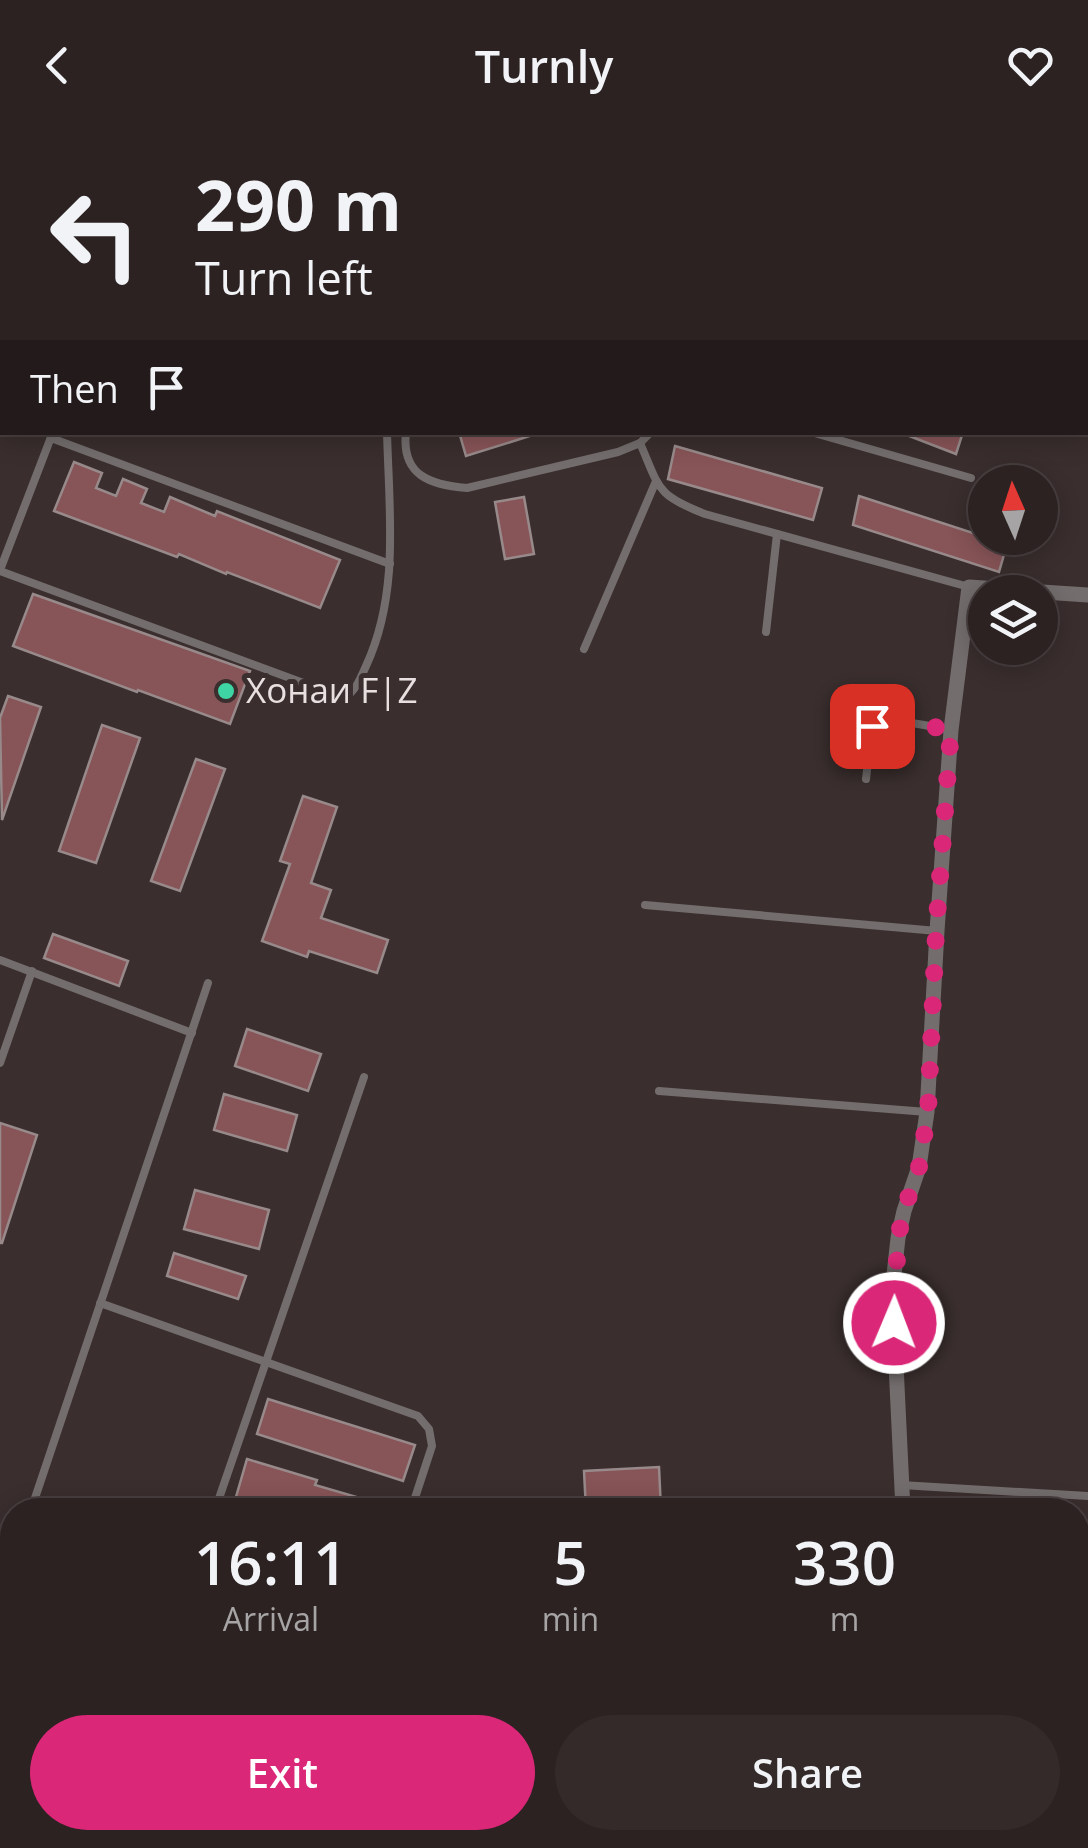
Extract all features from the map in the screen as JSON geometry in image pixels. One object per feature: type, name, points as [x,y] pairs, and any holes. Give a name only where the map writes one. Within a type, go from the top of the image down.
[{"type":"street","points":[[1058,592],[1088,594]]},
{"type":"street","points":[[903,1498],[894,1275],[898,1238],[919,1167],[928,1112],[951,730],[968,595]]},
{"type":"lane","points":[[387,435],[390,564],[384,615],[353,692],[344,698],[0,571],[52,435],[390,564]]},
{"type":"lane","points":[[406,435],[406,458],[418,473],[431,482],[467,488],[618,452],[640,443],[648,435]]},
{"type":"lane","points":[[821,435],[968,477]]},
{"type":"lane","points":[[640,443],[664,494],[679,504],[968,587]]},
{"type":"lane","points":[[584,649],[656,481]]},
{"type":"lane","points":[[766,632],[777,534]]},
{"type":"lane","points":[[866,779],[872,726],[878,721],[951,730]]},
{"type":"lane","points":[[644,905],[936,931]]},
{"type":"lane","points":[[0,960],[192,1033]]},
{"type":"lane","points":[[0,1063],[32,971]]},
{"type":"lane","points":[[35,1498],[208,984]]},
{"type":"lane","points":[[219,1498],[364,1078]]},
{"type":"lane","points":[[659,1091],[928,1112]]},
{"type":"lane","points":[[100,1304],[418,1416],[429,1429],[432,1446],[415,1498]]},
{"type":"lane","points":[[902,1485],[1088,1496]]},
{"type":"building","points":[[460,435],[533,435],[466,456]]},
{"type":"building","points":[[907,435],[962,435],[956,454]]},
{"type":"building","points":[[675,446],[822,488],[813,520],[668,479]]},
{"type":"building","points":[[74,462],[102,473],[96,488],[116,496],[123,479],[147,489],[141,503],[164,512],[170,497],[215,516],[217,511],[340,560],[320,608],[54,511]]},
{"type":"building","points":[[859,496],[968,531],[968,555],[1004,555],[999,572],[853,525]]},
{"type":"building","points":[[524,497],[534,554],[505,559],[495,502]]},
{"type":"building","points":[[33,594],[250,671],[230,724],[13,646]]},
{"type":"building","points":[[8,696],[41,707],[2,820],[0,718]]},
{"type":"building","points":[[102,725],[140,738],[96,863],[59,851]]},
{"type":"building","points":[[196,759],[225,769],[180,891],[151,881]]},
{"type":"building","points":[[303,796],[337,807],[311,883],[331,890],[321,918],[388,940],[377,973],[309,951],[307,957],[262,941],[290,864],[280,861]]},
{"type":"building","points":[[53,934],[128,961],[119,986],[44,958]]},
{"type":"building","points":[[247,1029],[321,1054],[308,1091],[235,1066]]},
{"type":"building","points":[[224,1094],[297,1115],[287,1151],[214,1130]]},
{"type":"building","points":[[0,1123],[37,1135],[2,1243],[0,1243]]},
{"type":"building","points":[[195,1190],[269,1210],[259,1249],[184,1229]]},
{"type":"building","points":[[174,1253],[246,1276],[238,1299],[167,1276]]},
{"type":"building","points":[[268,1399],[415,1445],[403,1481],[257,1434]]},
{"type":"building","points":[[247,1459],[317,1480],[315,1485],[360,1498],[239,1498],[236,1497]]},
{"type":"building","points":[[659,1467],[660,1498],[585,1498],[584,1471]]},
{"type":"place","name":"Хонаи F|Z","points":[[226,691]]},
{"type":"route","points":[[872,726],[878,721],[892,721],[951,730],[928,1112],[919,1167],[898,1238],[894,1323]]}]
